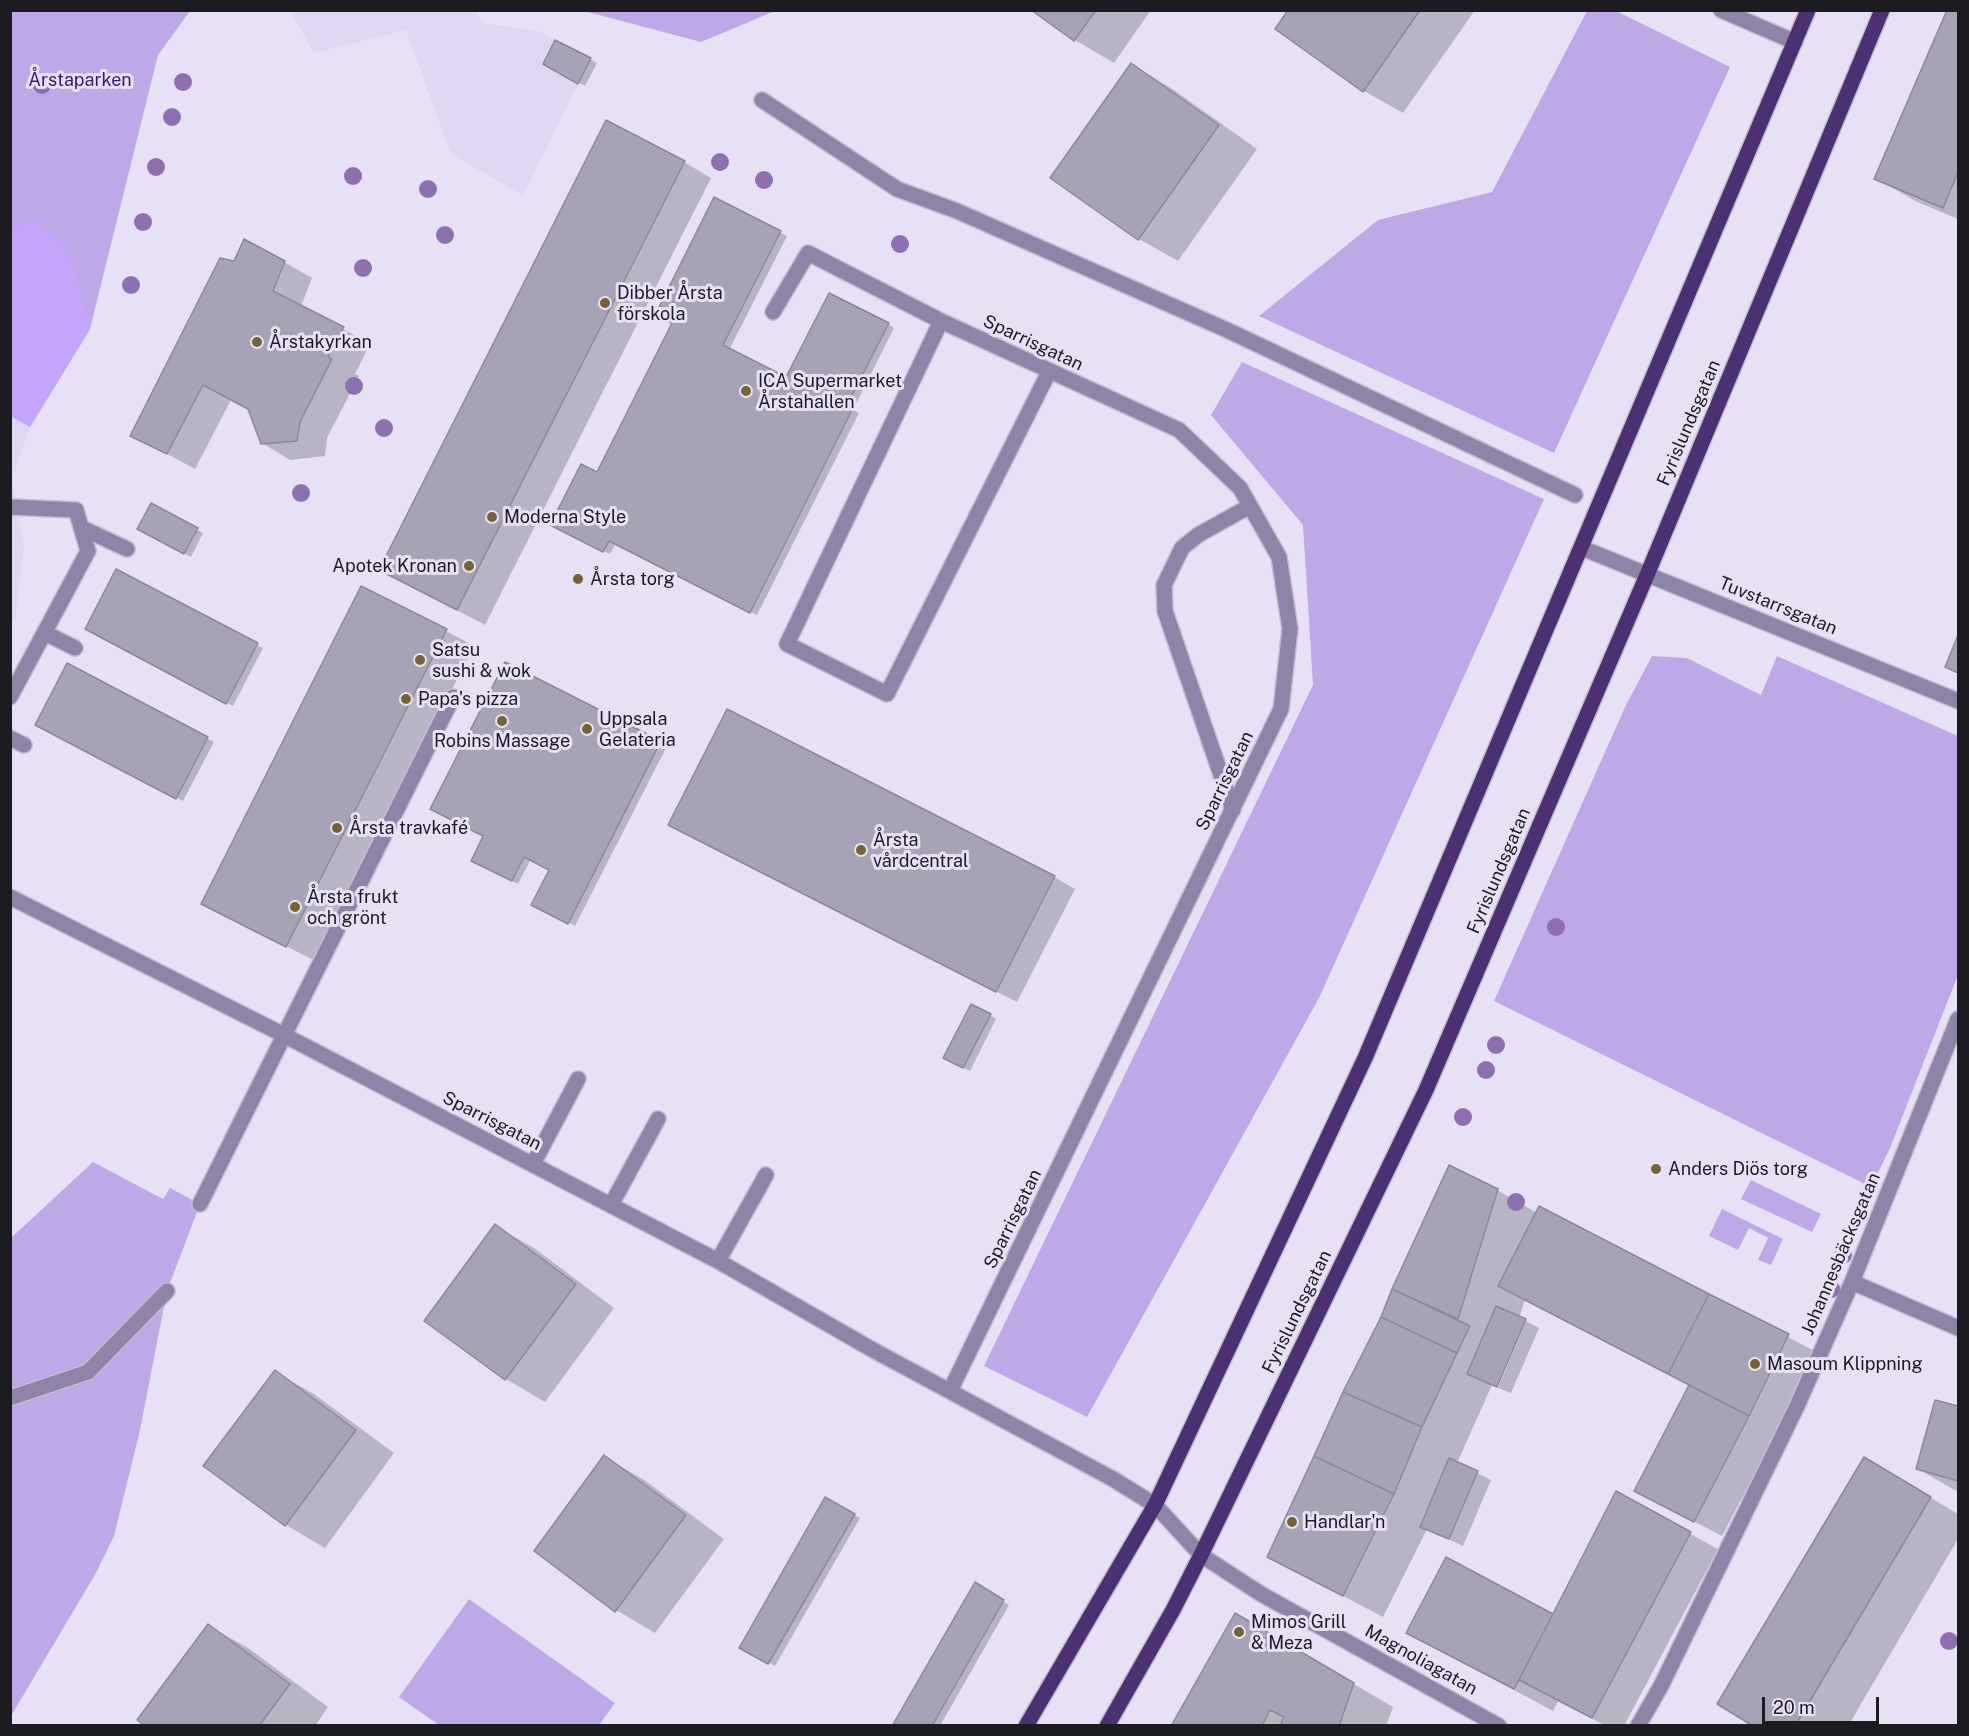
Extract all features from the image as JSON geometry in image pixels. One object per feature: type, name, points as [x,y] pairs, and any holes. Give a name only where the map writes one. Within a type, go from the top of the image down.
[{"type":"main road","points":[[1026,1725],[1155,1505],[1365,1058],[1808,10]]},
{"type":"main road","name":"Fyrislundsgatan","points":[[1107,1725],[1173,1610],[1201,1555],[1426,1090],[1647,574],[1882,10]]},
{"type":"street","points":[[1721,10],[1795,42]]},
{"type":"street","points":[[762,100],[897,189],[957,211],[1227,330],[1575,495]]},
{"type":"street","name":"Sparrisgatan","points":[[773,312],[808,253],[941,321],[1179,430],[1240,488],[1280,556],[1290,629],[1281,709],[950,1391]]},
{"type":"street","points":[[941,321],[787,644],[887,694],[1049,372]]},
{"type":"street","points":[[1233,810],[1165,611],[1164,585],[1182,548],[1198,535],[1250,506]]},
{"type":"street","points":[[10,507],[76,510],[88,551],[10,697]]},
{"type":"street","points":[[82,528],[127,549]]},
{"type":"street","name":"Tuvstarrsgatan","points":[[1582,548],[1959,701]]},
{"type":"street","points":[[45,633],[75,648]]},
{"type":"street","points":[[200,1204],[453,698]]},
{"type":"street","name":"Sparrisgatan","points":[[10,897],[283,1034],[718,1261],[873,1350],[1113,1479],[1155,1505]]},
{"type":"street","name":"Johannesbäcksgatan","points":[[1638,1725],[1752,1501],[1852,1282],[1959,1019]]},
{"type":"street","points":[[533,1164],[578,1078]]},
{"type":"street","points":[[611,1205],[658,1119]]},
{"type":"street","points":[[718,1261],[766,1175]]},
{"type":"street","points":[[1852,1282],[1959,1328]]},
{"type":"street","points":[[10,1398],[87,1372],[167,1291]]},
{"type":"street","name":"Magnoliagatan","points":[[1155,1505],[1201,1555],[1261,1594],[1499,1725]]},
{"type":"shaded area","points":[[295,10],[476,11],[482,23],[538,31],[591,58],[523,195],[451,154],[406,30],[314,53],[291,12]]},
{"type":"shaded area","points":[[34,218],[66,249],[81,292],[90,329],[30,427],[11,416],[10,230]]},
{"type":"shaded area","points":[[11,416],[30,427],[12,478],[24,547],[15,618],[11,626]]},
{"type":"green space","name":"Årstaparken","points":[[10,11],[190,11],[158,55],[90,329],[30,427],[10,416]]},
{"type":"green space","points":[[584,11],[775,11],[701,42]]},
{"type":"green space","points":[[1587,11],[1616,11],[1730,67],[1554,453],[1259,316],[1378,220],[1492,192]]},
{"type":"green space","points":[[1242,362],[1544,499],[1319,998],[1087,1417],[984,1366],[1313,685],[1303,525],[1211,415]]},
{"type":"green space","points":[[1652,656],[1687,658],[1761,695],[1777,656],[1958,736],[1958,975],[1890,1148],[1871,1187],[1494,1001],[1626,705]]},
{"type":"green space","points":[[93,1162],[163,1199],[170,1188],[200,1204],[167,1291],[140,1430],[114,1536],[96,1573],[11,1716],[11,1238]]},
{"type":"green space","points":[[1751,1180],[1821,1214],[1812,1232],[1741,1199]]},
{"type":"green space","points":[[1722,1209],[1783,1239],[1771,1265],[1758,1260],[1768,1238],[1749,1228],[1738,1250],[1709,1236]]},
{"type":"green space","points":[[469,1599],[615,1703],[599,1725],[439,1725],[399,1697]]},
{"type":"building","points":[[1031,10],[1096,10],[1074,41]]},
{"type":"building","points":[[1288,10],[1420,10],[1363,92],[1275,29]]},
{"type":"building","points":[[1947,10],[1958,10],[1958,172],[1943,208],[1874,179]]},
{"type":"building","points":[[555,40],[591,58],[578,84],[543,64]]},
{"type":"building","points":[[1131,63],[1219,125],[1138,240],[1050,178]]},
{"type":"building","points":[[606,120],[685,161],[457,610],[379,570]]},
{"type":"building","name":"ICA Supermarket Årstahallen","points":[[714,197],[781,231],[723,345],[786,377],[829,293],[889,323],[847,405],[853,408],[750,613],[609,541],[603,552],[550,525],[581,464],[597,472],[672,323],[655,315]]},
{"type":"building","name":"Årstakyrkan","points":[[244,239],[285,261],[273,291],[344,327],[328,357],[332,359],[300,422],[297,441],[261,444],[248,409],[203,385],[167,454],[130,436],[220,258],[234,261]]},
{"type":"building","points":[[151,503],[198,528],[184,554],[137,529]]},
{"type":"building","points":[[116,569],[258,643],[226,704],[85,629]]},
{"type":"building","points":[[361,586],[447,629],[286,947],[201,904]]},
{"type":"building","points":[[1958,635],[1958,673],[1945,667]]},
{"type":"building","points":[[505,662],[661,741],[568,924],[531,905],[549,870],[524,857],[512,881],[471,861],[483,836],[430,809]]},
{"type":"building","points":[[67,663],[208,737],[176,799],[35,725]]},
{"type":"building","name":"Årsta vårdcentral","points":[[727,709],[1055,876],[996,992],[668,825]]},
{"type":"building","points":[[971,1004],[991,1014],[963,1068],[943,1058]]},
{"type":"building","points":[[1449,1165],[1498,1189],[1458,1319],[1392,1289]]},
{"type":"building","points":[[1539,1206],[1709,1294],[1668,1374],[1498,1286]]},
{"type":"building","points":[[495,1224],[576,1284],[505,1380],[424,1321]]},
{"type":"building","points":[[1392,1289],[1470,1326],[1457,1353],[1381,1317]]},
{"type":"building","points":[[1709,1294],[1789,1334],[1749,1416],[1668,1374]]},
{"type":"building","points":[[1496,1306],[1526,1319],[1497,1387],[1467,1374]]},
{"type":"building","points":[[1381,1317],[1457,1353],[1422,1427],[1343,1392]]},
{"type":"building","points":[[275,1370],[356,1430],[285,1526],[203,1466]]},
{"type":"building","points":[[1689,1385],[1749,1416],[1694,1522],[1634,1491]]},
{"type":"building","points":[[1343,1392],[1422,1427],[1394,1494],[1314,1456]]},
{"type":"building","points":[[1935,1400],[1958,1406],[1958,1481],[1916,1469]]},
{"type":"building","points":[[604,1455],[686,1515],[615,1612],[534,1551]]},
{"type":"building","points":[[1314,1456],[1394,1494],[1343,1596],[1267,1557]]},
{"type":"building","points":[[1864,1457],[1931,1497],[1795,1726],[1753,1726],[1717,1704]]},
{"type":"building","points":[[1449,1458],[1478,1471],[1449,1539],[1420,1527]]},
{"type":"building","points":[[1616,1491],[1691,1532],[1592,1718],[1519,1680]]},
{"type":"building","points":[[825,1497],[855,1514],[768,1664],[739,1648]]},
{"type":"building","points":[[1446,1557],[1553,1614],[1514,1689],[1406,1633]]},
{"type":"building","points":[[975,1582],[1004,1600],[932,1726],[892,1726]]},
{"type":"building","points":[[1235,1613],[1354,1683],[1339,1726],[1285,1726],[1281,1723],[1284,1717],[1270,1710],[1262,1726],[1171,1726]]},
{"type":"building","points":[[208,1624],[290,1684],[259,1726],[145,1726],[137,1720]]},
{"type":"place","name":"Dibber Årsta förskola","points":[[605,303]]},
{"type":"place","name":"Årstakyrkan","points":[[257,342]]},
{"type":"place","name":"ICA Supermarket Årstahallen","points":[[746,391]]},
{"type":"place","name":"Moderna Style","points":[[492,517]]},
{"type":"place","name":"Apotek Kronan","points":[[469,566]]},
{"type":"place","name":"Årsta torg","points":[[578,579]]},
{"type":"place","name":"Satsu sushi & wok","points":[[420,660]]},
{"type":"place","name":"Papa's pizza","points":[[406,699]]},
{"type":"place","name":"Robins Massage","points":[[502,721]]},
{"type":"place","name":"Uppsala Gelateria","points":[[587,729]]},
{"type":"place","name":"Årsta travkafé","points":[[337,828]]},
{"type":"place","name":"Årsta vårdcentral","points":[[861,850]]},
{"type":"place","name":"Årsta frukt och grönt","points":[[295,907]]},
{"type":"place","name":"Anders Diös torg","points":[[1656,1169]]},
{"type":"place","name":"Masoum Klippning","points":[[1755,1364]]},
{"type":"place","name":"Handlar'n","points":[[1292,1522]]},
{"type":"place","name":"Mimos Grill & Meza","points":[[1239,1632]]}]
